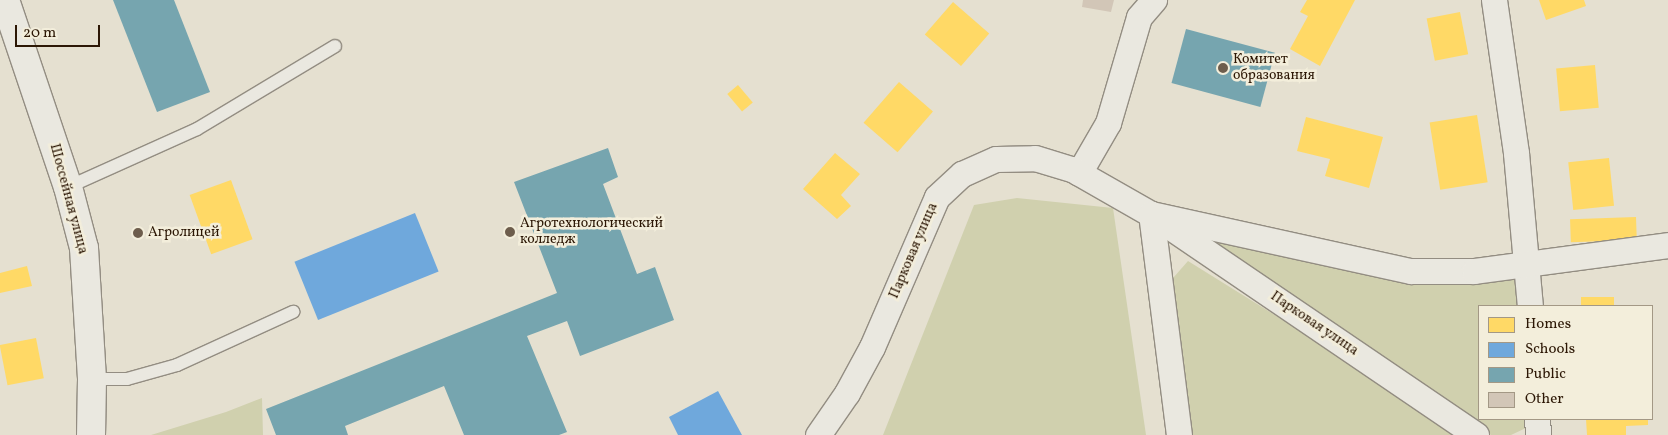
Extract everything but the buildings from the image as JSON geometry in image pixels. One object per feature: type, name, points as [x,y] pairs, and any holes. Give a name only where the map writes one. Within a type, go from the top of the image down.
[{"type":"main road","name":"Шоссейная улица","points":[[5,0],[68,187],[84,248],[92,379],[92,435]]},
{"type":"street","points":[[1079,173],[1108,123],[1139,17],[1154,0]]},
{"type":"street","points":[[1494,0],[1516,153],[1530,305]]},
{"type":"street","name":"Парковая улица","points":[[818,435],[847,393],[872,347],[937,197],[962,174],[996,159],[1035,158],[1079,173],[1151,214],[1476,435]]},
{"type":"street","points":[[1151,214],[1179,435]]},
{"type":"street","name":"Парковая улица","points":[[1151,214],[1410,271],[1474,271],[1527,261],[1668,245]]},
{"type":"street","points":[[1537,420],[1538,435]]},
{"type":"lane","points":[[68,187],[198,129],[334,46]]},
{"type":"lane","points":[[92,379],[127,379],[177,365],[293,312]]},
{"type":"green space","points":[[1017,198],[1113,208],[1146,435],[883,435],[974,205]]},
{"type":"green space","points":[[1211,241],[1313,258],[1519,272],[1521,305],[1478,305],[1478,420],[1526,420],[1526,428],[1511,435],[1491,435]]},
{"type":"green space","points":[[1188,261],[1360,368],[1455,435],[1192,435],[1166,286]]},
{"type":"green space","points":[[262,398],[263,435],[151,435],[226,412]]},
{"type":"place","name":"Комитет образования","points":[[1223,68]]},
{"type":"place","name":"Агротехнологический колледж","points":[[510,232]]},
{"type":"place","name":"Агролицей","points":[[138,233]]}]
